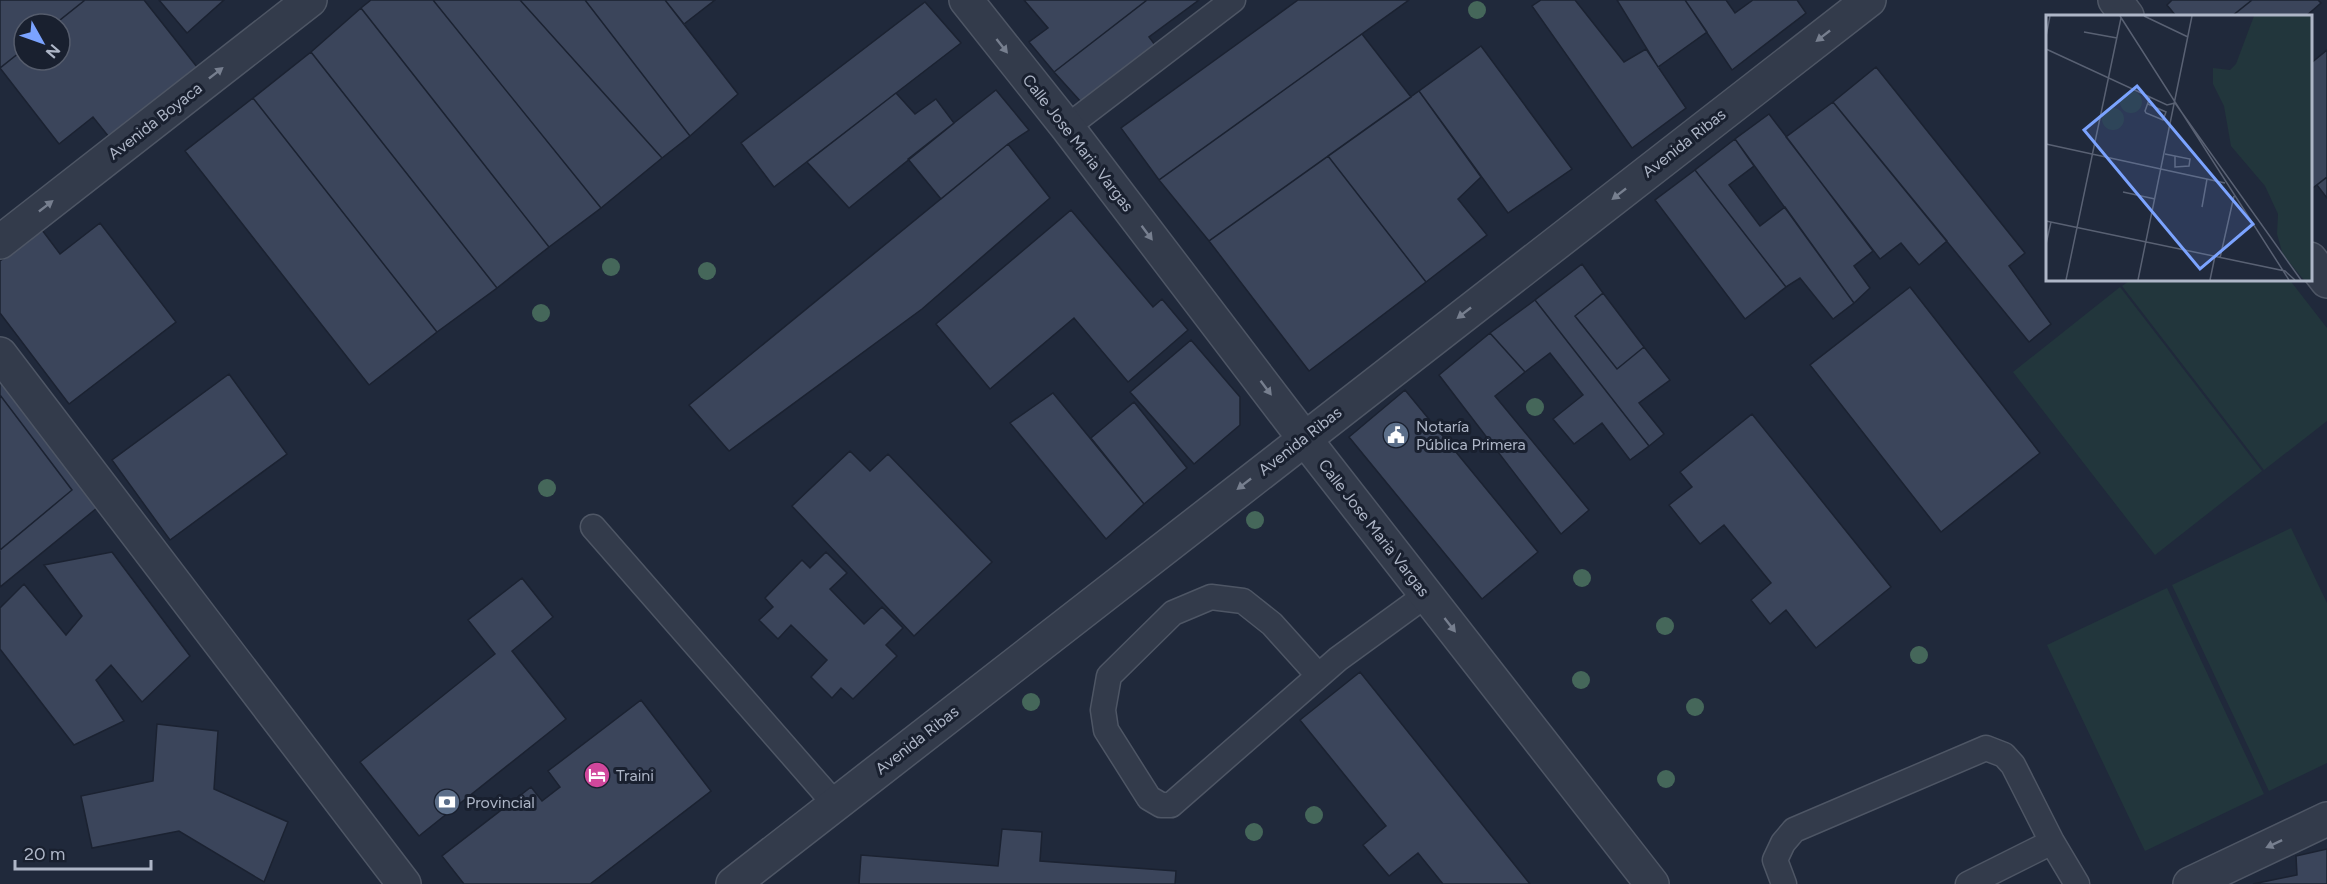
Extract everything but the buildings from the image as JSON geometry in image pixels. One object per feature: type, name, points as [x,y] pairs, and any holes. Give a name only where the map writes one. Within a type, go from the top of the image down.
[{"type":"street","name":"Avenida Boyaca","points":[[0,242],[309,0]]},
{"type":"street","name":"Calle Jose Maria Vargas","points":[[966,0],[1067,127],[1304,438],[1652,884]]},
{"type":"street","name":"Avenida Ribas","points":[[733,884],[1869,0]]},
{"type":"street","points":[[2115,0],[2126,15]]},
{"type":"street","points":[[2312,262],[2327,281]]},
{"type":"street","points":[[0,354],[404,884]]},
{"type":"street","points":[[2190,884],[2327,819]]},
{"type":"lane","points":[[1067,127],[1233,0]]},
{"type":"lane","points":[[593,527],[835,804]]},
{"type":"lane","points":[[1318,675],[1272,624],[1243,601],[1210,597],[1173,613],[1109,675],[1103,710],[1106,730],[1149,798],[1161,805],[1172,805],[1318,675],[1426,595]]},
{"type":"lane","points":[[1784,884],[1775,860],[1783,843],[1794,830],[1986,748],[2004,755],[2013,765],[2052,842],[2078,884]]},
{"type":"lane","points":[[1968,884],[2052,842]]},
{"type":"shaded area","points":[[2131,280],[2290,280],[2327,328],[2327,421],[2264,470],[2122,286]]},
{"type":"shaded area","points":[[2120,287],[2262,471],[2155,555],[2013,372]]},
{"type":"shaded area","points":[[2291,528],[2327,603],[2327,763],[2269,791],[2172,585]]},
{"type":"shaded area","points":[[2167,588],[2264,794],[2145,851],[2047,645]]},
{"type":"place","name":"Notaría Pública Primera","points":[[1396,435]]},
{"type":"place","name":"Traini","points":[[597,775]]},
{"type":"place","name":"Provincial","points":[[447,802]]}]
